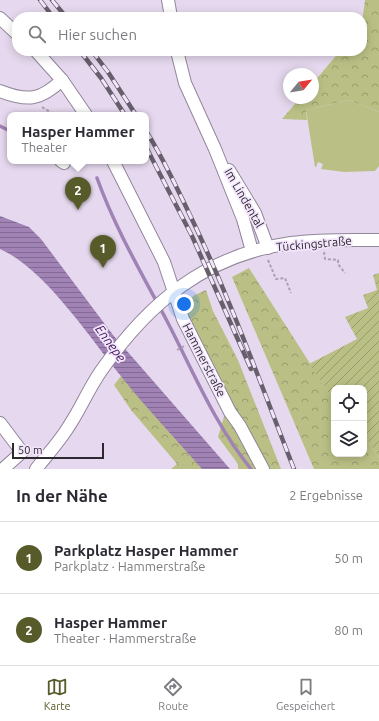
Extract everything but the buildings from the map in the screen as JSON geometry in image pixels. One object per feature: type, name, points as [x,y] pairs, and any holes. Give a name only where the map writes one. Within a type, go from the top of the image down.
[{"type":"street","points":[[168,0],[170,12]]},
{"type":"street","points":[[0,18],[12,29]]},
{"type":"street","points":[[40,56],[62,80],[79,112]]},
{"type":"street","name":"Im Lindental","points":[[179,56],[185,83],[215,149],[243,219],[252,251]]},
{"type":"street","points":[[0,91],[14,97],[33,98],[50,91],[62,80]]},
{"type":"street","name":"Im Lindental","points":[[215,149],[256,213],[268,248]]},
{"type":"street","name":"Hammerstraße","points":[[115,164],[164,262],[170,294],[175,300],[226,405],[240,426],[263,469]]},
{"type":"street","name":"Tückingstraße","points":[[36,469],[70,425],[100,372],[137,325],[170,294],[217,265],[252,251],[292,243],[379,240]]},
{"type":"street","points":[[0,423],[22,452],[3,469]]},
{"type":"path","points":[[321,241],[325,259],[338,260],[338,264],[345,273]]},
{"type":"path","points":[[269,264],[276,279],[285,278],[292,293]]},
{"type":"green space","points":[[365,0],[379,0],[379,112],[348,100],[306,110],[307,120],[282,119],[295,104],[319,104],[319,76],[336,56],[367,56],[367,12],[363,12]]},
{"type":"green space","points":[[348,100],[379,112],[379,166],[375,171],[344,172],[321,169],[323,164],[318,162],[315,167],[306,110]]},
{"type":"green space","points":[[249,268],[331,396],[331,457],[367,457],[367,439],[379,457],[379,469],[314,469],[232,277]]},
{"type":"green space","points":[[379,273],[379,457],[367,439],[367,385],[331,385],[331,397],[309,364],[357,339],[345,317],[368,308],[363,295],[377,290],[373,275]]},
{"type":"green space","points":[[206,290],[213,311],[238,360],[281,469],[238,469],[238,464],[218,437],[228,403],[186,313],[189,300]]},
{"type":"green space","points":[[121,376],[202,469],[171,469],[177,464],[131,410],[114,385]]},
{"type":"water","name":"Ennepe","points":[[0,216],[29,227],[41,239],[113,335],[230,469],[202,469],[150,411],[49,287],[17,258],[0,249]]},
{"type":"waterway","points":[[0,126],[7,130]]},
{"type":"waterway","points":[[97,178],[120,233],[215,416],[238,452],[251,469]]},
{"type":"railway","points":[[40,0],[49,12]]},
{"type":"railway","points":[[52,0],[62,12]]},
{"type":"railway","points":[[84,56],[101,78],[123,112]]},
{"type":"railway","points":[[96,56],[134,112]]},
{"type":"railway","points":[[149,136],[173,180],[217,275],[244,339],[294,469]]},
{"type":"railway","points":[[149,153],[192,236],[251,369]]},
{"type":"place","name":"Hasper Hammer","points":[[78,210]]},
{"type":"place","name":"Parkplatz Hasper Hammer","points":[[103,268]]}]
